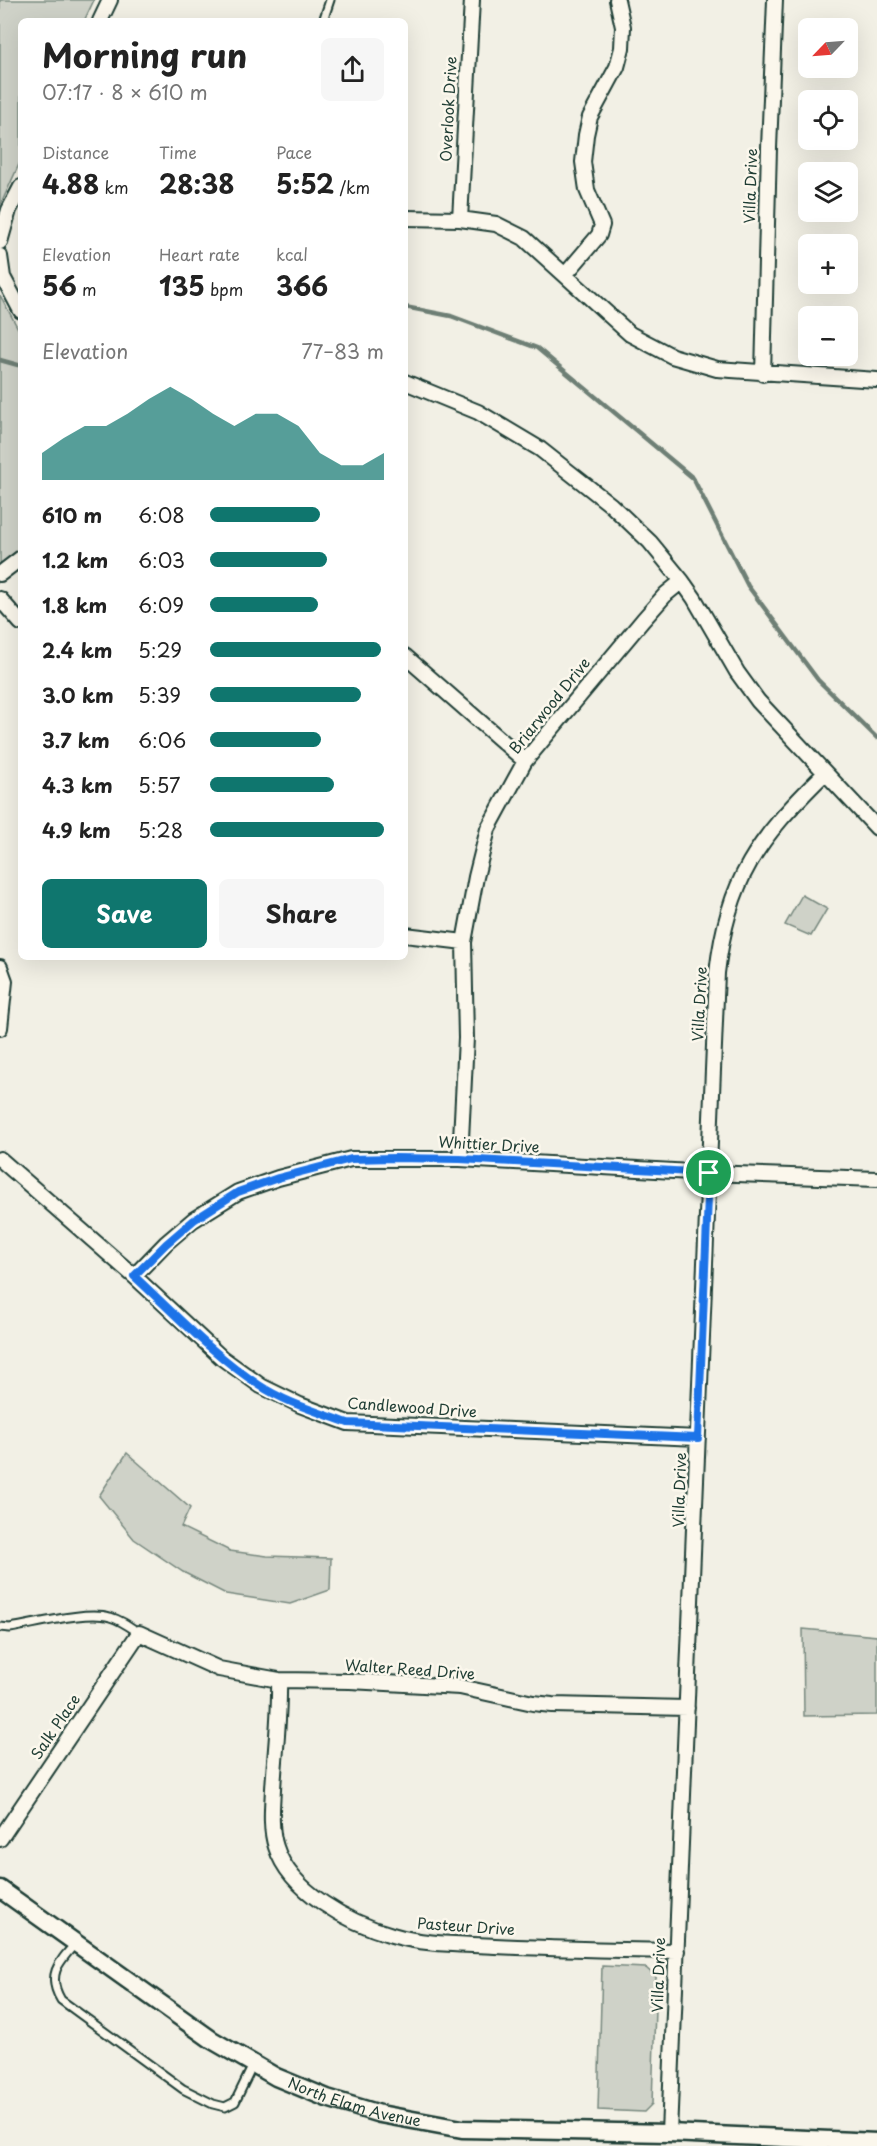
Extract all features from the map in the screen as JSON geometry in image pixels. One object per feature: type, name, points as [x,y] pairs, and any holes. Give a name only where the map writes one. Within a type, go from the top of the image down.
[{"type":"street","points":[[101,18],[110,0]]},
{"type":"street","name":"Overlook Drive","points":[[460,219],[472,0]]},
{"type":"street","points":[[565,275],[599,235],[602,225],[587,190],[583,162],[590,117],[617,68],[622,48],[623,27],[617,0]]},
{"type":"street","name":"Villa Drive","points":[[764,374],[776,0]]},
{"type":"street","points":[[0,242],[9,210],[18,193]]},
{"type":"street","points":[[408,218],[460,219],[496,224],[524,238],[630,333],[672,356],[717,369],[877,380]]},
{"type":"street","points":[[0,256],[3,277],[18,305]]},
{"type":"street","points":[[408,383],[478,412],[540,449],[611,505],[650,542],[682,581],[737,672],[758,701],[877,828]]},
{"type":"street","points":[[0,574],[18,560]]},
{"type":"street","name":"Briarwood Drive","points":[[460,1159],[466,1038],[464,942],[488,829],[525,760],[643,620],[666,594],[682,581]]},
{"type":"street","points":[[0,599],[18,620]]},
{"type":"street","points":[[408,660],[525,760]]},
{"type":"street","name":"Villa Drive","points":[[669,2133],[687,1708],[694,1598],[698,1438],[717,973],[722,932],[729,907],[749,862],[774,826],[824,774]]},
{"type":"street","points":[[408,935],[464,942]]},
{"type":"street","points":[[0,967],[5,981],[0,1029]]},
{"type":"street","name":"Candlewood Drive","points":[[0,1159],[134,1276],[222,1359],[261,1386],[300,1405],[348,1423],[698,1438]]},
{"type":"street","name":"Whittier Drive","points":[[134,1276],[194,1220],[238,1192],[278,1178],[351,1159],[460,1159],[709,1173],[877,1179]]},
{"type":"street","name":"Walter Reed Drive","points":[[139,1633],[219,1669],[279,1680],[390,1683],[460,1688],[552,1705],[687,1708]]},
{"type":"street","name":"Salk Place","points":[[0,1839],[139,1633]]},
{"type":"street","name":"Pasteur Drive","points":[[279,1680],[272,1831],[276,1849],[294,1879],[331,1907],[356,1922],[392,1935],[422,1942],[544,1949],[677,1951]]},
{"type":"street","name":"North Elam Avenue","points":[[0,1889],[202,2033],[276,2077],[327,2098],[380,2114],[462,2129],[669,2133],[877,2142]]},
{"type":"lane","points":[[324,18],[330,0]]},
{"type":"lane","points":[[0,1627],[10,1628],[92,1614],[108,1616],[139,1633]]},
{"type":"lane","points":[[76,1943],[61,1961],[53,1978],[54,1988],[61,2000],[183,2089],[213,2104],[230,2106],[236,2102],[254,2063]]},
{"type":"shaded area","points":[[0,0],[94,0],[85,18],[18,18],[18,167],[0,206]]},
{"type":"shaded area","points":[[0,295],[18,328],[18,550],[0,565]]},
{"type":"shaded area","points":[[802,895],[827,909],[811,936],[785,925]]},
{"type":"shaded area","points":[[127,1453],[190,1508],[181,1527],[230,1551],[267,1556],[331,1558],[330,1590],[290,1604],[226,1594],[183,1572],[134,1539],[99,1496]]},
{"type":"shaded area","points":[[803,1629],[877,1636],[877,1715],[804,1716]]},
{"type":"shaded area","points":[[602,1966],[646,1968],[656,1977],[652,2104],[644,2112],[598,2110]]},
{"type":"waterway","points":[[408,308],[451,316],[537,348],[693,478],[748,586],[818,680],[877,738]]},
{"type":"waterway","points":[[0,360],[18,365]]},
{"type":"route","points":[[351,1159],[460,1159],[709,1173],[698,1438],[348,1423],[300,1405],[261,1386],[222,1359],[134,1276],[194,1220],[238,1192],[278,1178],[351,1159]]}]
